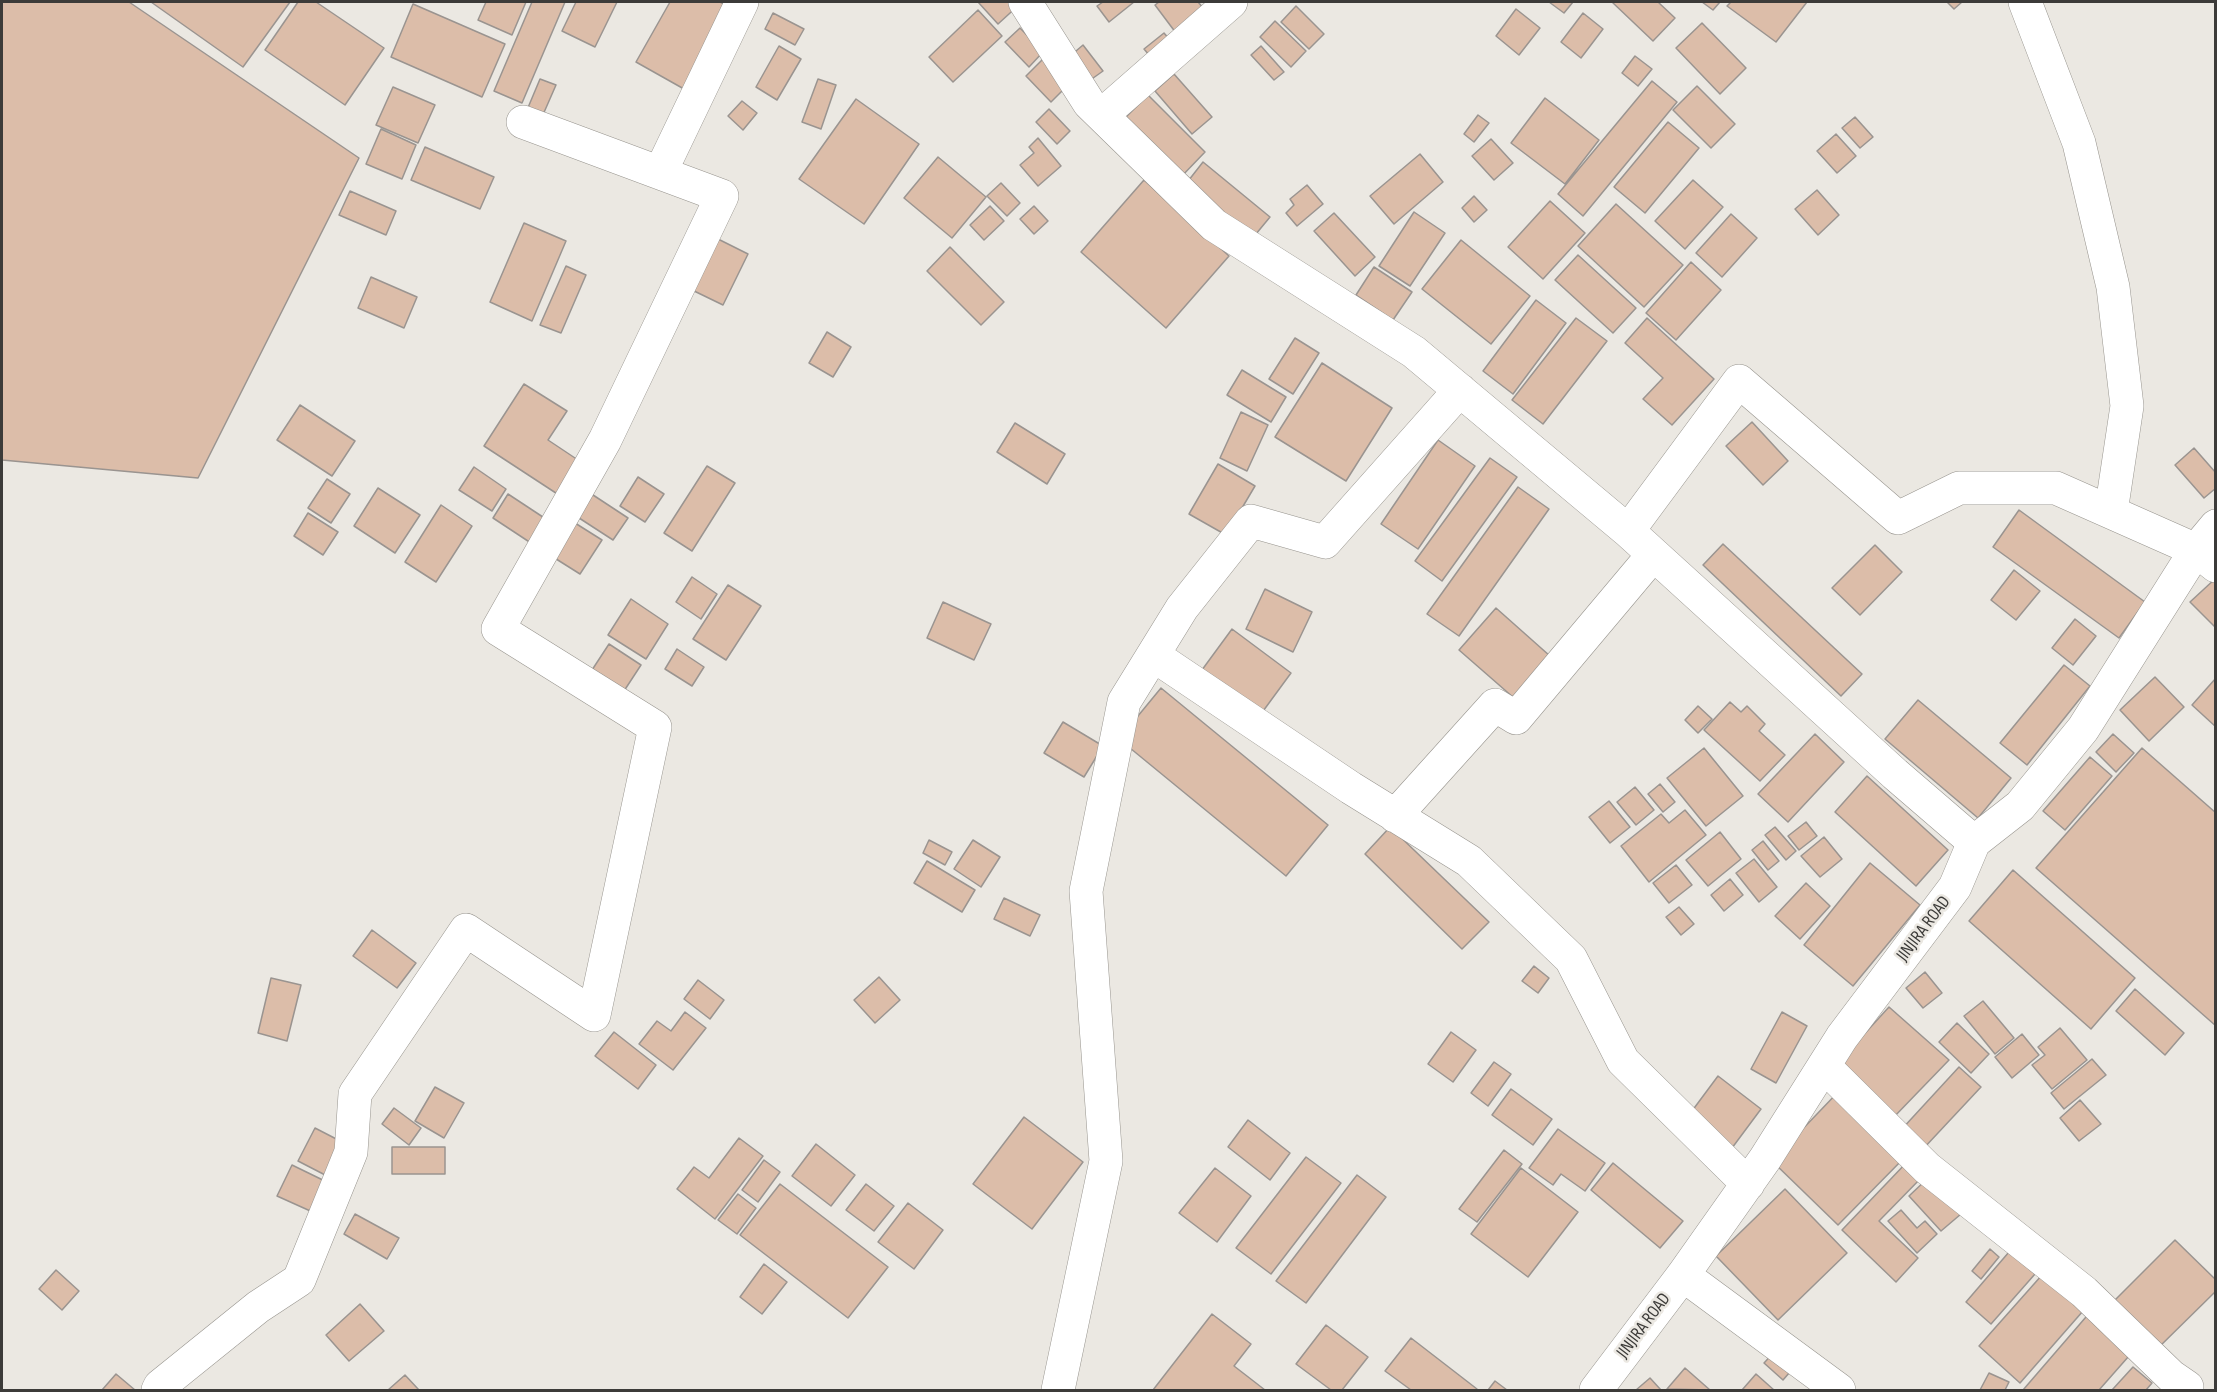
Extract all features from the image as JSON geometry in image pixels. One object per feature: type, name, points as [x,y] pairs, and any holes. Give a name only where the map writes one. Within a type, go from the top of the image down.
[{"type":"street","points":[[660,173],[742,2]]},
{"type":"street","points":[[1025,2],[1089,103],[1214,225],[1414,352],[1628,531],[1869,751],[1974,842],[2020,806],[2083,729],[2209,547],[2111,512],[2056,488],[1959,488],[1898,518],[1739,381],[1628,531]]},
{"type":"street","points":[[1102,116],[1231,2]]},
{"type":"street","points":[[2025,2],[2079,143],[2113,287],[2127,406],[2111,512]]},
{"type":"street","points":[[158,1390],[159,1386],[258,1307],[299,1280],[351,1152],[355,1094],[466,930],[594,1015],[655,727],[498,629],[605,440],[722,196],[523,122]]},
{"type":"street","points":[[1059,1390],[1106,1161],[1086,891],[1124,702],[1182,608],[1251,521],[1324,542],[1460,390]]},
{"type":"street","points":[[1395,816],[1496,705],[1516,718],[1653,555]]},
{"type":"street","points":[[1153,655],[1351,788],[1469,861],[1571,959],[1623,1061],[1748,1184]]},
{"type":"street","name":"JINJIRA ROAD","points":[[1596,1390],[1748,1184],[1842,1037],[1955,887],[1974,842]]},
{"type":"street","points":[[1824,1066],[1927,1168],[2084,1292],[2171,1376],[2187,1387],[2184,1390]]},
{"type":"street","points":[[1683,1275],[1839,1390]]},
{"type":"building","points":[[2,2],[129,2],[359,158],[198,478],[2,460]]},
{"type":"building","points":[[151,2],[290,2],[243,67]]},
{"type":"building","points":[[298,2],[316,2],[384,48],[345,105],[265,50]]},
{"type":"building","points":[[486,2],[526,2],[512,35],[478,20]]},
{"type":"building","points":[[532,2],[565,2],[522,103],[494,91]]},
{"type":"building","points":[[576,2],[617,2],[595,47],[562,31]]},
{"type":"building","points":[[670,2],[720,2],[730,7],[684,89],[636,62]]},
{"type":"building","points":[[978,2],[1020,2],[1021,3],[998,24]]},
{"type":"building","points":[[1103,2],[1134,2],[1109,22],[1097,6]]},
{"type":"building","points":[[1159,2],[1198,2],[1205,10],[1176,33],[1155,5]]},
{"type":"building","points":[[1549,2],[1573,2],[1564,13]]},
{"type":"building","points":[[1612,2],[1658,2],[1675,18],[1653,41]]},
{"type":"building","points":[[1702,2],[1720,2],[1713,10]]},
{"type":"building","points":[[1731,2],[1807,2],[1776,42],[1727,6]]},
{"type":"building","points":[[1947,2],[1962,2],[1954,9]]},
{"type":"building","points":[[413,4],[505,44],[482,97],[391,57]]},
{"type":"building","points":[[1296,6],[1324,34],[1309,49],[1281,22]]},
{"type":"building","points":[[1516,9],[1540,28],[1519,55],[1496,36]]},
{"type":"building","points":[[978,10],[1002,36],[953,82],[929,57]]},
{"type":"building","points":[[773,13],[804,29],[795,45],[765,29]]},
{"type":"building","points":[[1583,13],[1603,29],[1581,58],[1561,42]]},
{"type":"building","points":[[1275,21],[1306,51],[1291,67],[1260,37]]},
{"type":"building","points":[[1702,23],[1746,68],[1720,94],[1676,48]]},
{"type":"building","points":[[1020,28],[1043,52],[1029,67],[1005,42]]},
{"type":"building","points":[[1164,33],[1175,46],[1155,62],[1144,49]]},
{"type":"building","points":[[1083,45],[1103,71],[1089,81],[1069,57]]},
{"type":"building","points":[[779,46],[801,59],[777,100],[756,87]]},
{"type":"building","points":[[1261,46],[1284,72],[1274,80],[1251,55]]},
{"type":"building","points":[[1635,56],[1652,69],[1638,86],[1622,73]]},
{"type":"building","points":[[1044,58],[1069,84],[1051,102],[1026,76]]},
{"type":"building","points":[[1174,74],[1212,117],[1192,134],[1155,91]]},
{"type":"building","points":[[540,79],[556,85],[542,117],[527,110]]},
{"type":"building","points":[[818,79],[836,85],[821,129],[802,122]]},
{"type":"building","points":[[1652,81],[1677,102],[1583,216],[1558,194]]},
{"type":"building","points":[[1697,86],[1735,124],[1711,148],[1673,110]]},
{"type":"building","points":[[393,87],[435,105],[418,143],[376,125]]},
{"type":"building","points":[[1148,95],[1205,152],[1179,179],[1122,121]]},
{"type":"building","points":[[1545,98],[1599,140],[1565,184],[1511,143]]},
{"type":"building","points":[[856,99],[919,144],[864,224],[799,179]]},
{"type":"building","points":[[742,101],[757,113],[743,130],[728,116]]},
{"type":"building","points":[[1049,109],[1070,131],[1057,144],[1036,122]]},
{"type":"building","points":[[1478,115],[1489,123],[1474,142],[1464,134]]},
{"type":"building","points":[[1855,117],[1873,137],[1860,148],[1842,128]]},
{"type":"building","points":[[1668,122],[1699,148],[1645,213],[1614,187]]},
{"type":"building","points":[[381,129],[416,145],[402,179],[366,164]]},
{"type":"building","points":[[1836,134],[1856,156],[1837,173],[1817,151]]},
{"type":"building","points":[[1038,138],[1061,166],[1038,186],[1020,165],[1034,153],[1029,147]]},
{"type":"building","points":[[1491,139],[1513,163],[1494,180],[1472,156]]},
{"type":"building","points":[[425,147],[494,177],[480,209],[411,180]]},
{"type":"building","points":[[1420,154],[1443,182],[1394,224],[1370,196]]},
{"type":"building","points":[[938,157],[986,197],[952,238],[904,198]]},
{"type":"building","points":[[1203,162],[1270,217],[1251,240],[1185,185]]},
{"type":"building","points":[[1144,180],[1229,256],[1166,328],[1081,252]]},
{"type":"building","points":[[1693,180],[1723,207],[1685,249],[1655,221]]},
{"type":"building","points":[[1001,183],[1020,203],[1007,216],[987,196]]},
{"type":"building","points":[[1307,185],[1323,204],[1297,226],[1286,213],[1294,205],[1290,199]]},
{"type":"building","points":[[1817,190],[1839,215],[1818,235],[1795,209]]},
{"type":"building","points":[[350,191],[396,211],[386,235],[339,215]]},
{"type":"building","points":[[1474,196],[1487,210],[1474,222],[1462,208]]},
{"type":"building","points":[[1550,201],[1585,233],[1543,279],[1508,247]]},
{"type":"building","points":[[1616,204],[1683,265],[1644,307],[1578,246]]},
{"type":"building","points":[[990,206],[1004,221],[984,240],[970,225]]},
{"type":"building","points":[[1034,206],[1048,221],[1034,234],[1020,219]]},
{"type":"building","points":[[1414,212],[1445,233],[1410,286],[1379,266]]},
{"type":"building","points":[[1334,213],[1375,257],[1355,276],[1314,231]]},
{"type":"building","points":[[1731,214],[1757,238],[1722,277],[1696,253]]},
{"type":"building","points":[[524,223],[566,241],[532,321],[490,302]]},
{"type":"building","points":[[714,237],[748,254],[723,305],[690,289]]},
{"type":"building","points":[[1461,240],[1530,296],[1491,344],[1422,289]]},
{"type":"building","points":[[950,247],[1004,302],[981,325],[927,271]]},
{"type":"building","points":[[1578,255],[1636,308],[1613,333],[1555,280]]},
{"type":"building","points":[[1691,262],[1721,290],[1676,340],[1646,313]]},
{"type":"building","points":[[566,266],[586,275],[561,333],[540,325]]},
{"type":"building","points":[[1374,267],[1412,292],[1393,320],[1356,295]]},
{"type":"building","points":[[371,277],[417,297],[404,328],[358,308]]},
{"type":"building","points":[[1536,300],[1566,323],[1513,394],[1483,371]]},
{"type":"building","points":[[1576,318],[1607,341],[1543,424],[1512,400]]},
{"type":"building","points":[[1647,318],[1714,379],[1672,425],[1643,399],[1663,378],[1625,343]]},
{"type":"building","points":[[827,332],[851,347],[833,377],[809,363]]},
{"type":"building","points":[[1295,338],[1319,353],[1293,394],[1269,379]]},
{"type":"building","points":[[1322,363],[1392,408],[1346,481],[1275,437]]},
{"type":"building","points":[[1242,370],[1286,397],[1271,422],[1227,395]]},
{"type":"building","points":[[524,384],[567,411],[548,440],[584,464],[562,497],[484,446]]},
{"type":"building","points":[[300,405],[355,441],[332,476],[277,440]]},
{"type":"building","points":[[1241,412],[1268,425],[1247,471],[1220,458]]},
{"type":"building","points":[[1752,422],[1788,461],[1763,485],[1726,446]]},
{"type":"building","points":[[1015,423],[1065,454],[1047,484],[997,452]]},
{"type":"building","points":[[1438,440],[1475,466],[1418,549],[1381,524]]},
{"type":"building","points":[[2194,448],[2216,473],[2216,488],[2204,498],[2175,465]]},
{"type":"building","points":[[1490,458],[1517,477],[1442,581],[1415,561]]},
{"type":"building","points":[[1218,464],[1255,486],[1226,535],[1189,514]]},
{"type":"building","points":[[707,466],[735,483],[692,551],[664,533]]},
{"type":"building","points":[[474,467],[506,489],[492,511],[459,490]]},
{"type":"building","points":[[638,477],[664,494],[645,522],[620,506]]},
{"type":"building","points":[[327,479],[350,494],[331,523],[308,508]]},
{"type":"building","points":[[1518,487],[1549,509],[1459,636],[1427,614]]},
{"type":"building","points":[[378,488],[420,515],[395,553],[354,526]]},
{"type":"building","points":[[590,493],[628,518],[613,540],[576,516]]},
{"type":"building","points":[[508,494],[552,523],[537,547],[493,518]]},
{"type":"building","points":[[441,505],[472,526],[436,582],[405,562]]},
{"type":"building","points":[[2019,510],[2145,602],[2119,638],[1993,547]]},
{"type":"building","points":[[308,513],[338,532],[323,555],[294,536]]},
{"type":"building","points":[[575,523],[602,540],[580,574],[553,557]]},
{"type":"building","points":[[1723,544],[1862,674],[1841,696],[1703,565]]},
{"type":"building","points":[[1875,545],[1902,572],[1860,615],[1832,588]]},
{"type":"building","points":[[2014,570],[2040,591],[2016,620],[1991,600]]},
{"type":"building","points":[[692,577],[717,594],[701,619],[676,602]]},
{"type":"building","points":[[2216,578],[2216,628],[2190,602]]},
{"type":"building","points":[[728,585],[761,606],[726,660],[693,639]]},
{"type":"building","points":[[1265,589],[1312,612],[1293,652],[1246,629]]},
{"type":"building","points":[[631,599],[668,624],[646,659],[608,635]]},
{"type":"building","points":[[943,602],[991,624],[974,660],[927,638]]},
{"type":"building","points":[[1496,608],[1559,664],[1522,705],[1459,650]]},
{"type":"building","points":[[2075,619],[2096,636],[2073,665],[2052,648]]},
{"type":"building","points":[[1232,629],[1291,673],[1258,718],[1199,674]]},
{"type":"building","points":[[609,644],[641,665],[624,691],[592,670]]},
{"type":"building","points":[[677,649],[704,667],[692,686],[665,669]]},
{"type":"building","points":[[2064,665],[2090,686],[2027,765],[2000,743]]},
{"type":"building","points":[[2155,677],[2184,707],[2149,741],[2120,710]]},
{"type":"building","points":[[2216,678],[2216,727],[2192,705]]},
{"type":"building","points":[[1161,688],[1328,825],[1286,876],[1119,739]]},
{"type":"building","points":[[1918,700],[2011,778],[1978,818],[1885,739]]},
{"type":"building","points":[[1730,702],[1741,712],[1747,706],[1765,724],[1759,731],[1785,755],[1760,781],[1704,730]]},
{"type":"building","points":[[1698,706],[1712,719],[1698,733],[1685,720]]},
{"type":"building","points":[[1063,722],[1103,746],[1084,777],[1044,753]]},
{"type":"building","points":[[1815,734],[1844,762],[1788,822],[1758,794]]},
{"type":"building","points":[[2113,734],[2134,753],[2116,772],[2096,752]]},
{"type":"building","points":[[1704,748],[1743,796],[1706,826],[1667,778]]},
{"type":"building","points":[[2142,748],[2216,813],[2216,1026],[2036,868]]},
{"type":"building","points":[[2090,757],[2112,776],[2065,830],[2043,811]]},
{"type":"building","points":[[1867,776],[1948,850],[1916,886],[1835,812]]},
{"type":"building","points":[[1660,784],[1675,802],[1663,812],[1648,794]]},
{"type":"building","points":[[1635,787],[1654,810],[1636,825],[1617,802]]},
{"type":"building","points":[[1609,801],[1630,827],[1610,843],[1589,817]]},
{"type":"building","points":[[1685,810],[1706,835],[1649,882],[1621,846],[1661,814],[1669,823]]},
{"type":"building","points":[[1806,822],[1817,836],[1799,850],[1788,836]]},
{"type":"building","points":[[1390,827],[1489,922],[1462,949],[1365,854]]},
{"type":"building","points":[[1775,827],[1796,851],[1786,860],[1765,835]]},
{"type":"building","points":[[1720,832],[1741,859],[1708,886],[1686,860]]},
{"type":"building","points":[[1824,837],[1842,859],[1820,877],[1801,856]]},
{"type":"building","points":[[929,840],[952,852],[945,865],[923,853]]},
{"type":"building","points":[[973,840],[1000,857],[981,887],[954,869]]},
{"type":"building","points":[[1763,841],[1779,861],[1768,870],[1752,850]]},
{"type":"building","points":[[1754,859],[1777,887],[1759,902],[1736,873]]},
{"type":"building","points":[[927,861],[975,890],[962,912],[914,883]]},
{"type":"building","points":[[1870,863],[1920,905],[1853,986],[1804,945]]},
{"type":"building","points":[[1676,865],[1692,885],[1669,903],[1653,883]]},
{"type":"building","points":[[2013,870],[2135,978],[2091,1029],[1969,921]]},
{"type":"building","points":[[1730,879],[1743,895],[1724,911],[1711,895]]},
{"type":"building","points":[[1806,883],[1830,906],[1800,939],[1775,916]]},
{"type":"building","points":[[1004,898],[1040,915],[1030,936],[994,919]]},
{"type":"building","points":[[1679,907],[1694,924],[1681,935],[1666,917]]},
{"type":"building","points":[[372,930],[416,963],[397,988],[353,956]]},
{"type":"building","points":[[1534,966],[1549,978],[1538,993],[1522,981]]},
{"type":"building","points":[[1925,972],[1942,993],[1923,1008],[1906,988]]},
{"type":"building","points":[[879,977],[900,1000],[875,1023],[854,1000]]},
{"type":"building","points":[[271,978],[301,985],[287,1041],[258,1033]]},
{"type":"building","points":[[698,980],[724,1000],[710,1019],[684,999]]},
{"type":"building","points":[[2135,989],[2184,1033],[2165,1055],[2116,1011]]},
{"type":"building","points":[[1983,1001],[2014,1038],[1995,1054],[1964,1016]]},
{"type":"building","points":[[1889,1007],[1949,1060],[1892,1119],[1836,1065]]},
{"type":"building","points":[[685,1012],[706,1028],[673,1070],[639,1044],[657,1021],[671,1031]]},
{"type":"building","points":[[1782,1012],[1807,1026],[1776,1083],[1751,1069]]},
{"type":"building","points":[[1957,1023],[1989,1054],[1971,1073],[1939,1042]]},
{"type":"building","points":[[2060,1028],[2087,1060],[2052,1089],[2032,1065],[2045,1055],[2038,1047]]},
{"type":"building","points":[[614,1032],[656,1065],[638,1089],[595,1056]]},
{"type":"building","points":[[1451,1032],[1476,1050],[1453,1082],[1428,1064]]},
{"type":"building","points":[[2022,1034],[2039,1055],[2012,1078],[1995,1057]]},
{"type":"building","points":[[2092,1059],[2106,1075],[2064,1109],[2051,1093]]},
{"type":"building","points":[[1494,1062],[1511,1074],[1488,1106],[1471,1093]]},
{"type":"building","points":[[1959,1067],[1981,1087],[1923,1149],[1901,1130]]},
{"type":"building","points":[[1718,1076],[1761,1109],[1732,1148],[1689,1115]]},
{"type":"building","points":[[435,1087],[464,1103],[444,1138],[415,1121]]},
{"type":"building","points":[[1511,1089],[1552,1119],[1533,1145],[1492,1115]]},
{"type":"building","points":[[1840,1090],[1907,1155],[1838,1225],[1772,1161]]},
{"type":"building","points":[[2080,1100],[2101,1124],[2079,1141],[2060,1118]]},
{"type":"building","points":[[394,1108],[421,1128],[409,1145],[382,1124]]},
{"type":"building","points":[[1024,1117],[1083,1162],[1032,1229],[973,1184]]},
{"type":"building","points":[[1248,1120],[1290,1153],[1270,1180],[1228,1147]]},
{"type":"building","points":[[315,1128],[346,1144],[329,1177],[298,1161]]},
{"type":"building","points":[[1558,1129],[1605,1163],[1585,1191],[1561,1174],[1553,1185],[1529,1168]]},
{"type":"building","points":[[739,1138],[763,1156],[715,1219],[677,1189],[694,1167],[709,1178]]},
{"type":"building","points":[[816,1144],[855,1175],[831,1206],[792,1176]]},
{"type":"building","points":[[392,1147],[445,1147],[445,1174],[392,1174]]},
{"type":"building","points":[[1504,1150],[1522,1164],[1477,1222],[1459,1209]]},
{"type":"building","points":[[1306,1157],[1341,1183],[1271,1274],[1236,1248]]},
{"type":"building","points":[[764,1160],[780,1172],[758,1202],[742,1190]]},
{"type":"building","points":[[1908,1161],[1923,1176],[1879,1221],[1918,1258],[1896,1282],[1842,1230]]},
{"type":"building","points":[[1613,1163],[1683,1221],[1660,1248],[1591,1190]]},
{"type":"building","points":[[292,1165],[331,1184],[317,1214],[277,1196]]},
{"type":"building","points":[[1215,1168],[1251,1196],[1217,1242],[1179,1213]]},
{"type":"building","points":[[1521,1168],[1578,1212],[1528,1277],[1471,1234]]},
{"type":"building","points":[[1357,1175],[1386,1197],[1306,1303],[1276,1281]]},
{"type":"building","points":[[1928,1178],[1961,1214],[1941,1231],[1909,1196]]},
{"type":"building","points":[[780,1184],[888,1267],[848,1318],[740,1235]]},
{"type":"building","points":[[866,1184],[894,1206],[874,1231],[846,1210]]},
{"type":"building","points":[[1785,1189],[1847,1253],[1778,1320],[1716,1256]]},
{"type":"building","points":[[738,1194],[756,1208],[737,1234],[718,1220]]},
{"type":"building","points":[[908,1203],[943,1230],[914,1269],[878,1242]]},
{"type":"building","points":[[1901,1210],[1917,1228],[1925,1221],[1937,1234],[1917,1253],[1888,1221]]},
{"type":"building","points":[[355,1214],[399,1238],[387,1259],[344,1234]]},
{"type":"building","points":[[2175,1240],[2216,1280],[2216,1291],[2154,1352],[2109,1306]]},
{"type":"building","points":[[1990,1249],[1999,1257],[1981,1279],[1972,1271]]},
{"type":"building","points":[[2009,1252],[2035,1274],[1991,1324],[1966,1302]]},
{"type":"building","points":[[764,1264],[787,1282],[762,1314],[740,1297]]},
{"type":"building","points":[[56,1270],[79,1291],[62,1310],[39,1289]]},
{"type":"building","points":[[2042,1275],[2083,1311],[2020,1383],[1979,1346]]},
{"type":"building","points":[[360,1304],[384,1331],[349,1361],[326,1335]]},
{"type":"building","points":[[2092,1310],[2136,1348],[2099,1390],[2023,1390]]},
{"type":"building","points":[[1212,1314],[1251,1344],[1234,1366],[1265,1390],[1153,1390]]},
{"type":"building","points":[[1326,1325],[1368,1357],[1342,1390],[1331,1390],[1296,1364]]},
{"type":"building","points":[[1411,1338],[1477,1389],[1411,1390],[1385,1371]]},
{"type":"building","points":[[1778,1348],[1796,1365],[1783,1380],[1764,1363]]},
{"type":"building","points":[[2133,1367],[2152,1383],[2146,1390],[2112,1390]]},
{"type":"building","points":[[1685,1368],[1710,1390],[1667,1389]]},
{"type":"building","points":[[1989,1373],[2009,1382],[2005,1390],[1980,1390]]},
{"type":"building","points":[[116,1374],[135,1390],[102,1390]]},
{"type":"building","points":[[1756,1374],[1774,1390],[1742,1390]]},
{"type":"building","points":[[405,1375],[419,1390],[388,1390]]},
{"type":"building","points":[[1650,1378],[1661,1390],[1636,1390]]},
{"type":"building","points":[[1495,1381],[1507,1390],[1488,1390]]}]
